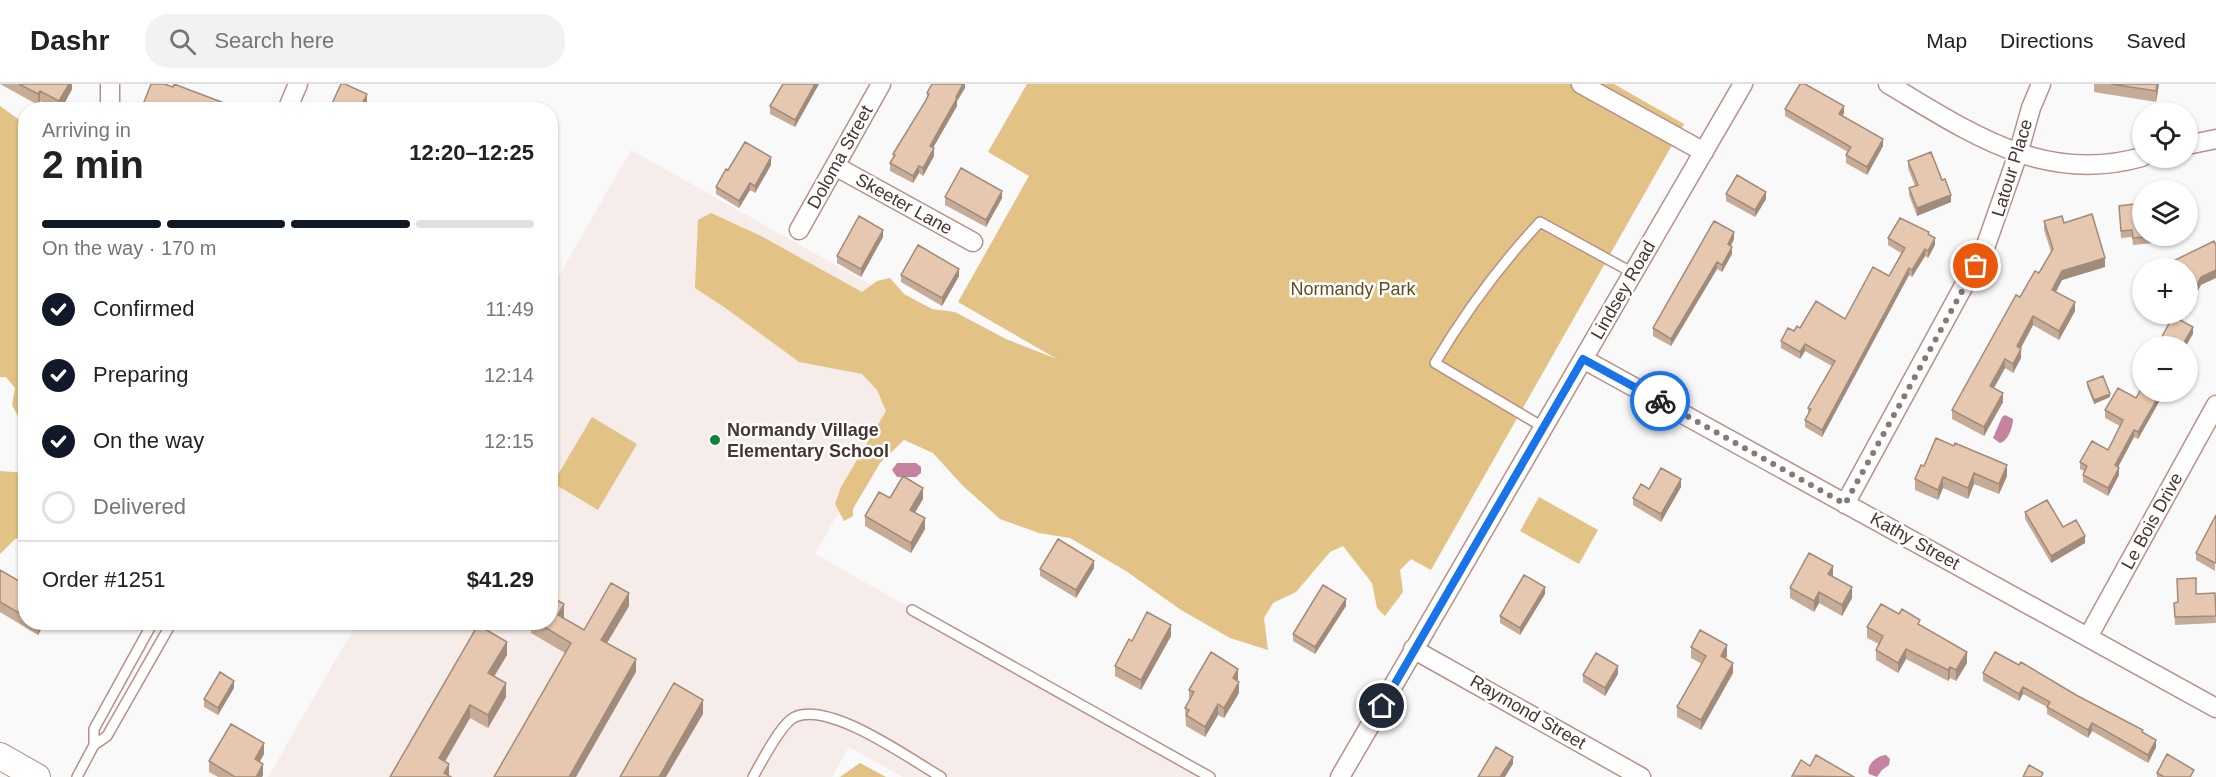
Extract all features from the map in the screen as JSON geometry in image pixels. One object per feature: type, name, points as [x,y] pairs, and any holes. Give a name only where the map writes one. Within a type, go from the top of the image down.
[{"type":"street","points":[[110,84],[110,102]]},
{"type":"street","points":[[290,102],[298,84]]},
{"type":"street","name":"Doloma Street","points":[[799,230],[881,84]]},
{"type":"street","name":"Lindsey Road","points":[[1340,777],[1743,84]]},
{"type":"street","points":[[1888,84],[1981,139],[2018,154],[2053,163],[2078,166],[2132,159]]},
{"type":"street","name":"Latour Place","points":[[1845,504],[1976,266],[1998,215],[2031,108],[2041,84]]},
{"type":"street","points":[[1589,86],[1704,152]]},
{"type":"street","points":[[2198,143],[2216,139]]},
{"type":"street","name":"Skeeter Lane","points":[[835,166],[973,242]]},
{"type":"street","name":"Kathy Street","points":[[1583,359],[2216,708]]},
{"type":"street","name":"Le Bois Drive","points":[[2088,637],[2216,405]]},
{"type":"street","name":"Raymond Street","points":[[1413,649],[1641,777]]},
{"type":"street","points":[[0,756],[27,775]]},
{"type":"lane","points":[[1543,427],[1435,363],[1440,354],[1489,280],[1540,222],[1633,273]]},
{"type":"lane","points":[[912,610],[1210,777]]},
{"type":"lane","points":[[94,745],[94,729],[149,630]]},
{"type":"lane","points":[[77,777],[94,745],[107,736],[167,630]]},
{"type":"lane","points":[[753,777],[778,734],[794,717],[813,714],[828,716],[852,726],[941,777]]},
{"type":"shaded area","name":"Normandy Village Elementary School","points":[[631,150],[944,326],[815,554],[1210,777],[903,777],[849,747],[832,777],[268,777],[353,630],[558,630],[558,277]]},
{"type":"shaded area","points":[[2005,415],[2013,419],[2013,422],[2008,437],[2000,443],[1993,438]]},
{"type":"shaded area","points":[[897,463],[916,463],[921,467],[921,473],[916,477],[897,477],[892,470]]},
{"type":"shaded area","points":[[1886,755],[1890,759],[1889,765],[1877,777],[1869,774],[1869,767],[1873,762]]},
{"type":"green space","name":"Normandy Park","points":[[1027,84],[1614,84],[1684,124],[1431,570],[1411,559],[1400,570],[1403,592],[1385,616],[1377,608],[1372,583],[1343,546],[1330,552],[1296,592],[1273,603],[1264,618],[1268,650],[1230,638],[1181,610],[1126,571],[1070,538],[1039,533],[1000,519],[963,486],[933,453],[904,440],[880,463],[853,509],[853,516],[844,521],[835,504],[841,487],[886,411],[877,390],[862,374],[799,362],[695,288],[698,220],[711,213],[761,236],[862,292],[877,281],[890,278],[904,294],[932,309],[955,312],[1006,339],[1057,359],[958,302],[1029,176],[988,152]]},
{"type":"green space","points":[[0,106],[18,119],[18,416],[12,405],[15,388],[6,377],[0,377]]},
{"type":"green space","points":[[592,417],[637,444],[598,510],[558,486],[558,475]]},
{"type":"green space","points":[[0,471],[18,472],[18,539],[0,554]]},
{"type":"green space","points":[[1539,497],[1598,530],[1579,564],[1520,531]]},
{"type":"green space","points":[[860,763],[886,777],[840,777]]},
{"type":"building","points":[[19,84],[69,84],[59,101]]},
{"type":"building","points":[[151,84],[173,87],[174,84],[221,102],[144,102]]},
{"type":"building","points":[[341,84],[367,94],[363,102],[333,102]]},
{"type":"building","points":[[783,84],[815,84],[795,120],[770,106]]},
{"type":"building","points":[[932,84],[963,84],[930,146],[934,148],[923,168],[919,166],[913,176],[890,163],[895,155],[893,154],[925,102]]},
{"type":"building","points":[[1800,84],[1805,84],[1844,106],[1839,114],[1883,139],[1867,167],[1846,155],[1851,147],[1785,109]]},
{"type":"building","points":[[2111,84],[2157,84],[2156,91]]},
{"type":"building","points":[[745,142],[771,157],[755,186],[750,183],[739,201],[716,187]]},
{"type":"building","points":[[1931,152],[1942,180],[1945,179],[1951,195],[1917,208],[1909,188],[1918,185],[1908,161]]},
{"type":"building","points":[[961,168],[1002,191],[986,220],[945,197]]},
{"type":"building","points":[[1737,175],[1766,192],[1755,210],[1726,194]]},
{"type":"building","points":[[2132,204],[2132,230],[2121,231],[2119,206]]},
{"type":"building","points":[[2092,214],[2105,258],[2062,271],[2052,290],[2075,302],[2059,331],[2033,316],[2017,346],[2021,349],[2013,364],[2005,359],[1990,386],[2003,393],[1984,427],[1952,410],[2016,295],[2020,297],[2035,271],[2039,273],[2053,249],[2044,221],[2062,216],[2064,223]]},
{"type":"building","points":[[859,216],[883,230],[861,269],[837,256]]},
{"type":"building","points":[[1900,218],[1929,232],[1928,234],[1935,238],[1928,251],[1925,249],[1912,270],[1909,268],[1822,430],[1805,420],[1811,409],[1808,408],[1835,361],[1805,344],[1800,352],[1781,341],[1788,328],[1794,331],[1797,326],[1800,328],[1816,301],[1845,319],[1873,267],[1889,276],[1905,248],[1888,238]]},
{"type":"building","points":[[1714,221],[1734,232],[1728,244],[1732,247],[1722,265],[1717,262],[1671,339],[1653,328]]},
{"type":"building","points":[[2214,241],[2216,245],[2216,270],[2201,277],[2198,283],[2198,258],[2179,258]]},
{"type":"building","points":[[918,245],[959,269],[942,298],[901,275]]},
{"type":"building","points":[[2169,324],[2188,324],[2193,327],[2188,336],[2162,336]]},
{"type":"building","points":[[2103,376],[2110,394],[2094,400],[2087,382]]},
{"type":"building","points":[[2118,388],[2132,396],[2132,402],[2155,402],[2138,432],[2134,430],[2115,465],[2119,468],[2108,488],[2083,475],[2087,466],[2080,462],[2092,441],[2108,450],[2123,420],[2105,410]]},
{"type":"building","points":[[1936,438],[1954,446],[1955,443],[2007,465],[1999,484],[1974,473],[1968,488],[1943,477],[1938,490],[1915,479],[1921,465],[1924,466]]},
{"type":"building","points":[[1661,468],[1681,479],[1661,514],[1633,498],[1641,484],[1649,489]]},
{"type":"building","points":[[903,476],[923,488],[910,510],[925,518],[911,543],[865,516],[879,492],[890,498]]},
{"type":"building","points":[[2047,500],[2063,527],[2076,520],[2085,536],[2051,556],[2025,512]]},
{"type":"building","points":[[2216,515],[2216,562],[2215,563],[2196,553]]},
{"type":"building","points":[[1058,539],[1094,561],[1076,590],[1040,569]]},
{"type":"building","points":[[1809,553],[1833,566],[1828,574],[1852,587],[1842,605],[1819,592],[1814,601],[1790,588]]},
{"type":"building","points":[[0,570],[18,580],[18,612],[0,602]]},
{"type":"building","points":[[1524,575],[1545,587],[1520,628],[1500,616]]},
{"type":"building","points":[[2196,578],[2196,594],[2215,593],[2216,616],[2175,617],[2174,603],[2178,602],[2177,579]]},
{"type":"building","points":[[611,583],[629,593],[601,640],[636,659],[569,777],[494,777],[571,643],[549,630],[558,630],[558,615],[584,630]]},
{"type":"building","points":[[1323,585],[1346,599],[1315,647],[1293,634]]},
{"type":"building","points":[[558,601],[564,604],[558,615]]},
{"type":"building","points":[[1881,604],[1899,614],[1902,609],[1920,620],[1918,624],[1967,652],[1956,670],[1950,667],[1948,670],[1906,649],[1898,663],[1876,650],[1883,636],[1867,627]]},
{"type":"building","points":[[1147,612],[1171,625],[1141,680],[1115,666],[1129,639],[1132,641]]},
{"type":"building","points":[[475,630],[487,630],[507,642],[488,673],[506,683],[488,715],[470,705],[439,758],[449,764],[444,773],[451,777],[390,777]]},
{"type":"building","points":[[1700,630],[1727,645],[1721,656],[1733,663],[1701,720],[1677,707],[1706,656],[1691,647]]},
{"type":"building","points":[[1211,652],[1238,669],[1233,678],[1239,682],[1224,708],[1218,704],[1205,727],[1186,715],[1189,710],[1185,708],[1194,692],[1189,690]]},
{"type":"building","points":[[1995,652],[2019,665],[2021,662],[2076,695],[2143,730],[2142,732],[2156,740],[2148,755],[2092,723],[2088,730],[2047,707],[2050,702],[2023,687],[2019,694],[1983,673]]},
{"type":"building","points":[[1596,653],[1618,666],[1605,688],[1583,675]]},
{"type":"building","points":[[220,672],[234,681],[218,708],[204,699]]},
{"type":"building","points":[[674,683],[703,700],[659,777],[620,777]]},
{"type":"building","points":[[231,724],[264,743],[255,759],[263,764],[256,777],[235,777],[209,761]]},
{"type":"building","points":[[1496,747],[1513,757],[1500,777],[1478,777]]},
{"type":"building","points":[[2167,754],[2194,770],[2190,777],[2164,777],[2157,773]]},
{"type":"building","points":[[1816,755],[1854,777],[1792,776],[1801,760],[1810,766]]},
{"type":"building","points":[[2029,765],[2043,773],[2041,777],[2023,777]]},
{"type":"way so far","points":[[1660,401],[1845,504],[1976,266]]},
{"type":"place","name":"Normandy Village Elementary School","points":[[715,440]]},
{"type":"route","points":[[1382,706],[1583,359],[1660,401]]}]
